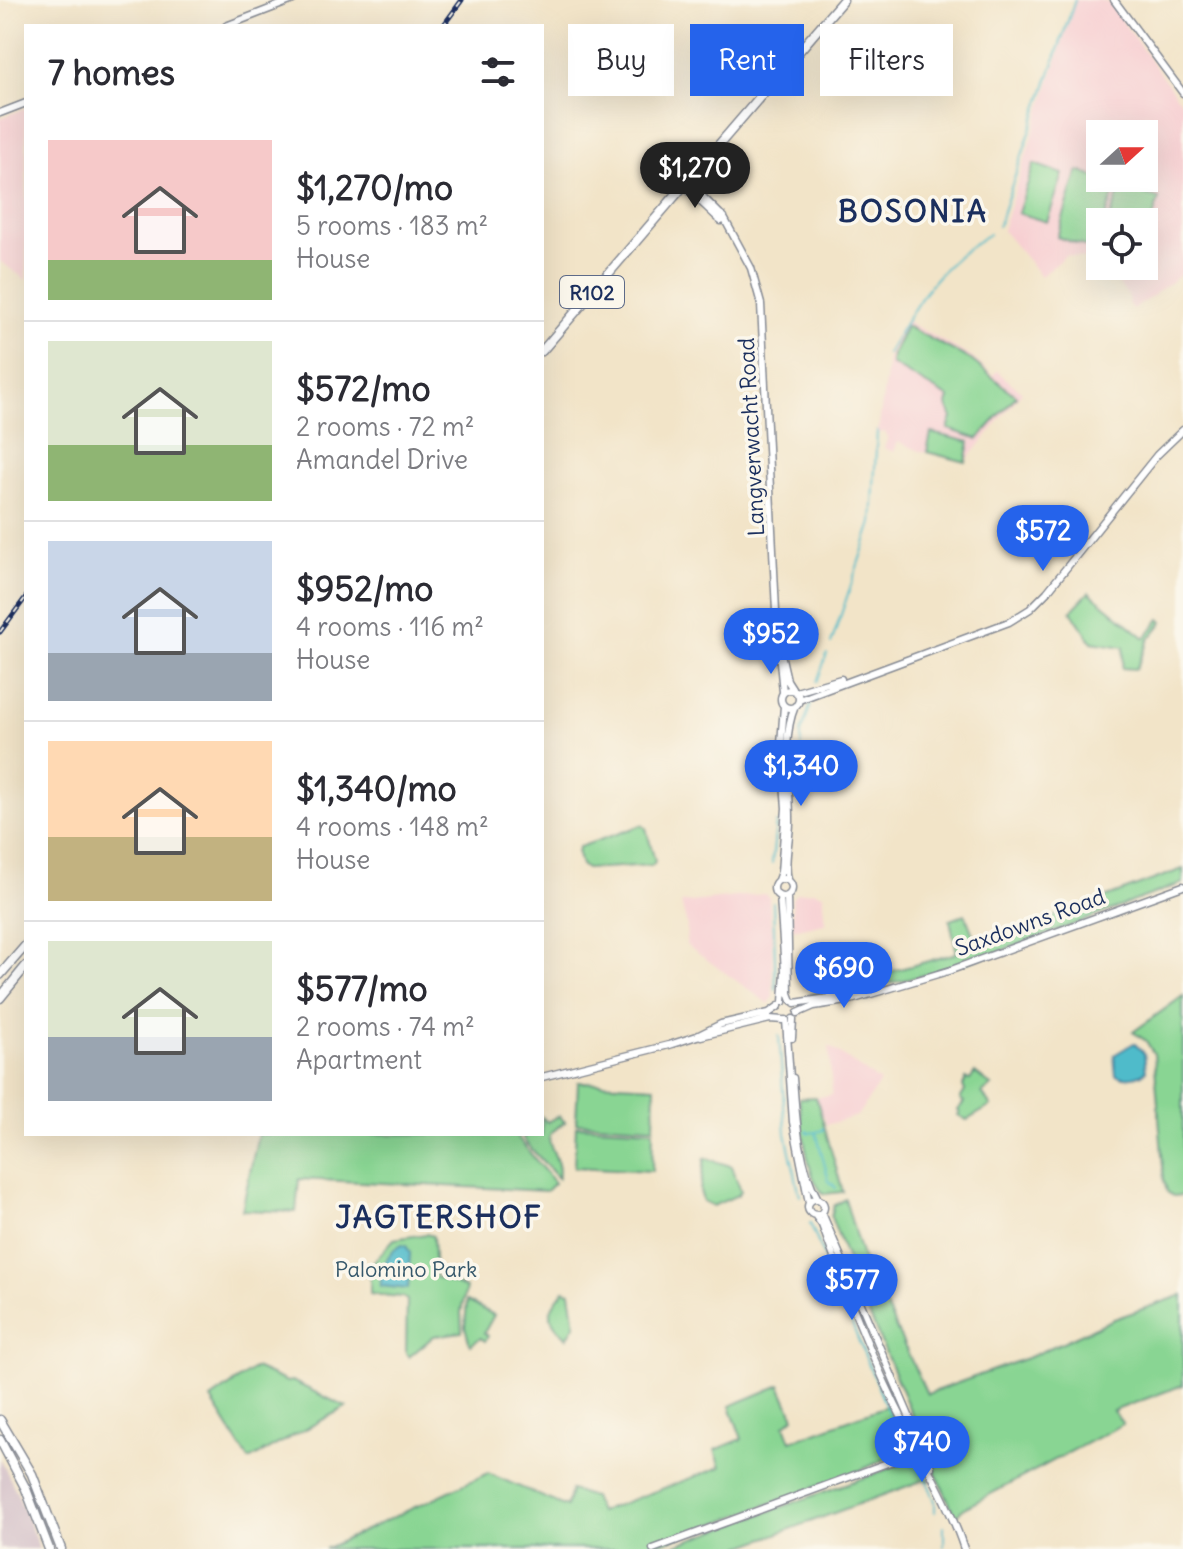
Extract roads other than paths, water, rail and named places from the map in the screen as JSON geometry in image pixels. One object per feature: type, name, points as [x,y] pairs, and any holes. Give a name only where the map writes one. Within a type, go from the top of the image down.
[{"type":"main road","name":"R102","points":[[544,349],[719,150],[728,135],[843,0]]},
{"type":"main road","points":[[0,975],[24,947]]},
{"type":"main road","points":[[0,998],[24,968]]},
{"type":"main road","points":[[0,1420],[36,1483],[61,1549]]},
{"type":"main road","points":[[0,1441],[26,1489],[49,1549]]},
{"type":"street","points":[[231,24],[293,0]]},
{"type":"street","points":[[1112,0],[1183,93]]},
{"type":"street","points":[[0,113],[24,104]]},
{"type":"street","name":"Langverwacht Road","points":[[687,185],[721,218],[734,236],[751,268],[761,304],[783,692],[780,699],[784,706]]},
{"type":"street","points":[[784,896],[773,888],[781,872],[786,808],[781,743],[784,706],[998,626],[1030,609],[1157,455],[1183,430]]},
{"type":"street","name":"Langverwacht Road","points":[[778,643],[787,680],[795,691],[797,703]]},
{"type":"street","points":[[783,692],[868,674]]},
{"type":"street","points":[[790,1018],[778,1014],[785,960],[784,896],[792,888],[785,863],[790,827],[787,742],[790,718],[797,703]]},
{"type":"street","points":[[778,880],[788,880]]},
{"type":"street","name":"Saxdowns Road","points":[[544,1076],[697,1036],[770,1019],[790,1018],[814,1006],[847,1001],[888,989],[951,970],[1183,886]]},
{"type":"street","points":[[784,896],[789,993],[794,1002],[790,1018],[793,1122],[809,1210],[819,1214],[964,1549]]},
{"type":"street","name":"Saxdowns Road","points":[[697,1036],[721,1024],[765,1014],[781,1004],[888,989]]},
{"type":"street","points":[[790,1018],[795,1107],[807,1170],[818,1199],[824,1205],[819,1214],[822,1225],[906,1427],[921,1450]]},
{"type":"street","points":[[809,1203],[818,1199]]},
{"type":"street","points":[[893,1460],[909,1447],[906,1427]]},
{"type":"street","points":[[653,1549],[921,1450]]},
{"type":"water","points":[[1134,1043],[1144,1053],[1146,1071],[1131,1077],[1116,1075],[1114,1055]]},
{"type":"water","points":[[401,1245],[406,1246],[410,1253],[408,1289],[381,1286],[385,1262]]},
{"type":"waterway","points":[[998,226],[1075,0]]},
{"type":"waterway","points":[[887,354],[929,286],[955,259],[989,234]]},
{"type":"waterway","points":[[831,644],[872,523],[877,431]]},
{"type":"waterway","points":[[817,682],[827,654]]},
{"type":"waterway","points":[[796,792],[801,779],[801,733],[811,704]]},
{"type":"waterway","points":[[772,864],[776,823]]},
{"type":"waterway","points":[[773,902],[776,989]]},
{"type":"waterway","points":[[779,1036],[786,1134],[800,1196]]},
{"type":"waterway","points":[[816,1132],[823,1128]]},
{"type":"waterway","points":[[807,1131],[816,1132],[829,1181],[836,1188]]},
{"type":"waterway","points":[[810,1223],[904,1450]]},
{"type":"waterway","points":[[910,1464],[926,1479]]},
{"type":"waterway","points":[[927,1481],[935,1501],[935,1512]]},
{"type":"waterway","points":[[944,1526],[944,1546]]},
{"type":"railway","points":[[444,24],[462,0]]},
{"type":"railway","points":[[0,632],[24,600]]},
{"type":"district","name":"BOSONIA","points":[[913,211]]},
{"type":"district","name":"JAGTERSHOF","points":[[439,1217]]},
{"type":"park label","name":"Palomino Park","points":[[406,1269]]}]
